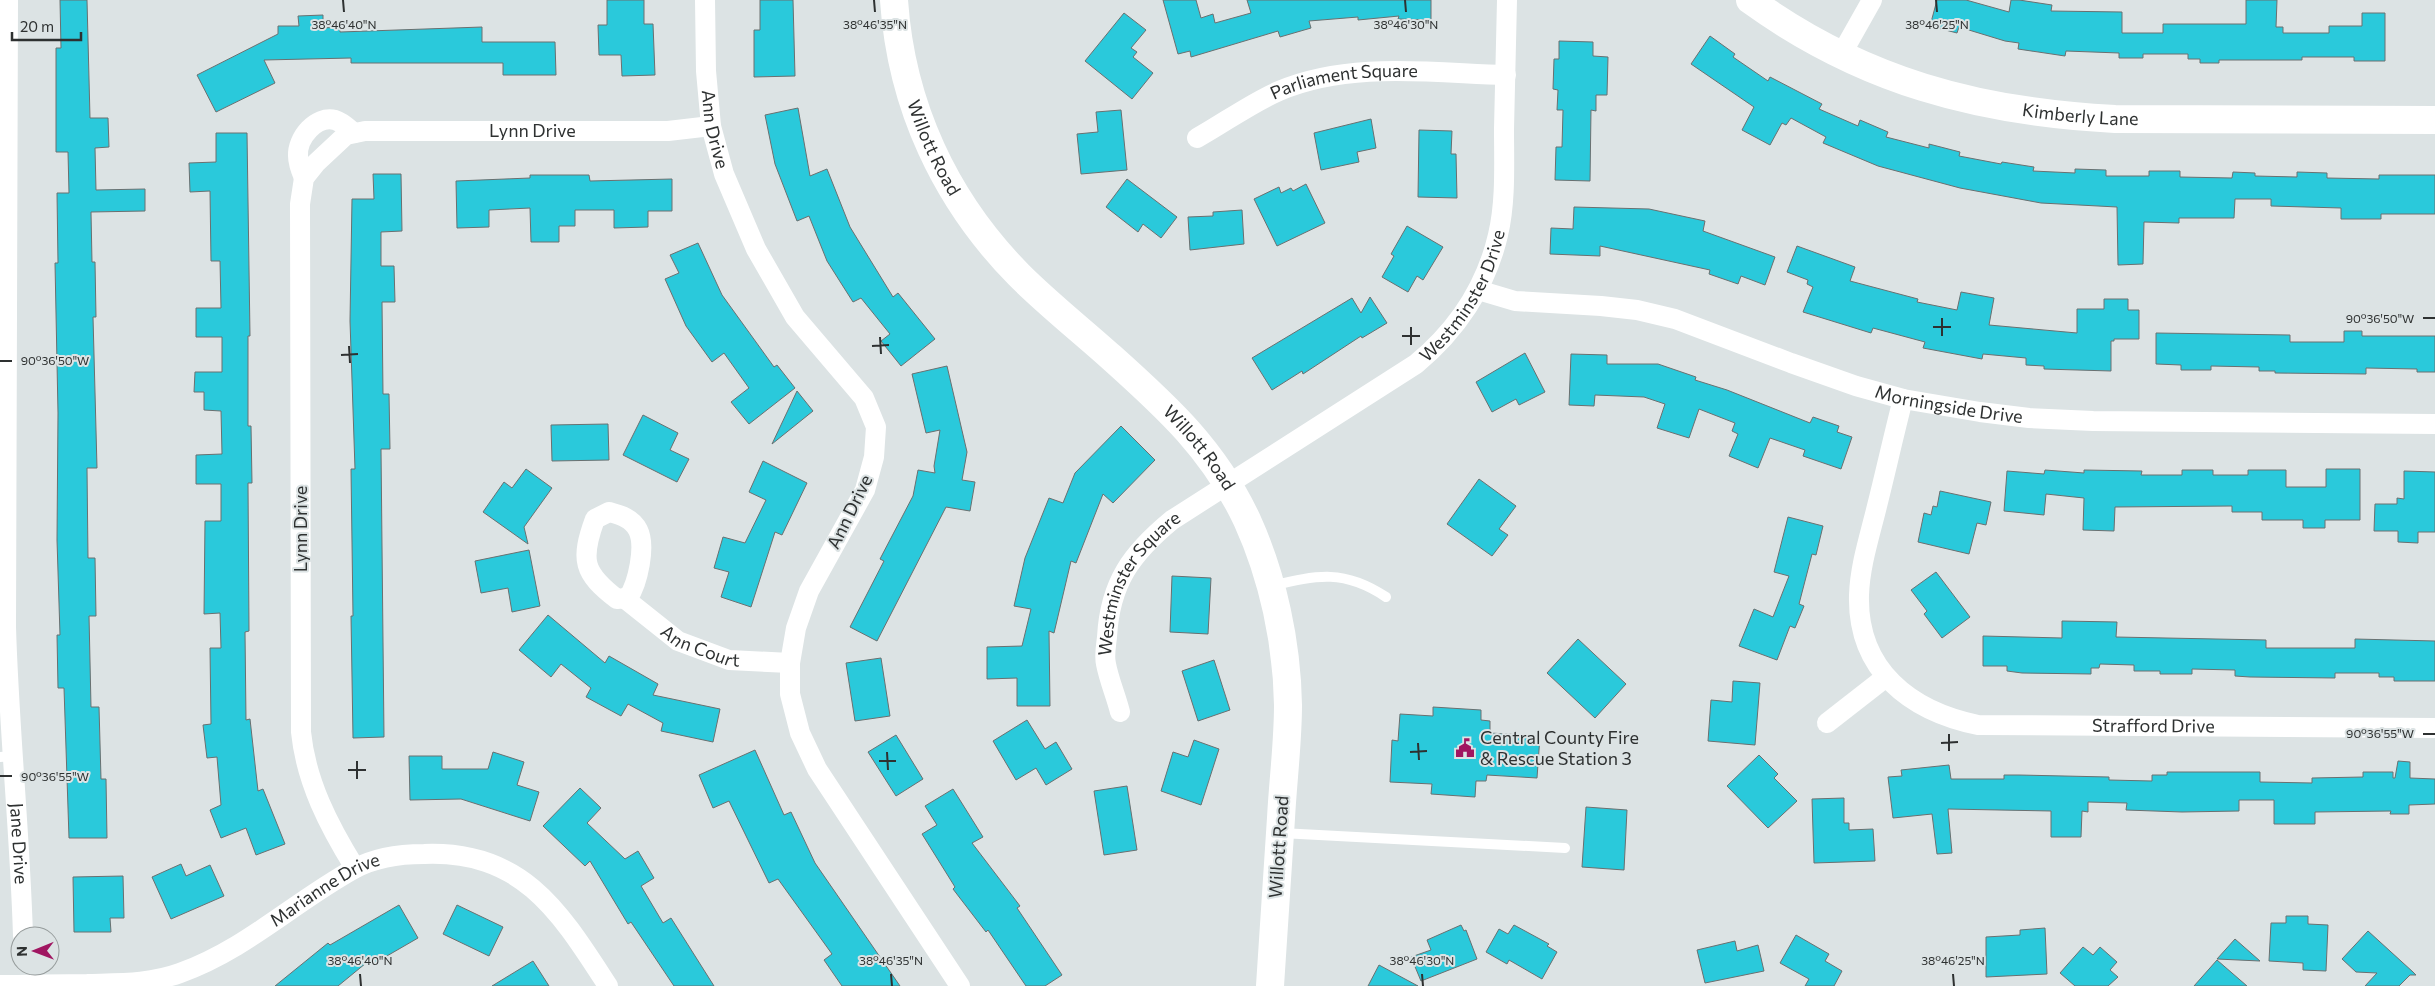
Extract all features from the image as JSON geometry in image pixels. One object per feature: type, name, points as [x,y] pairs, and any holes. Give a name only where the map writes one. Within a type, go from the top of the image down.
[{"type":"main road","name":"Willott Road","points":[[894,0],[898,44],[916,114],[930,148],[958,199],[994,247],[1021,277],[1162,403],[1207,452],[1230,485],[1261,554],[1270,586],[1285,659],[1288,706],[1270,986]]},
{"type":"main road","name":"Kimberly Lane","points":[[1750,0],[1790,27],[1841,55],[1943,94],[1988,106],[2027,112],[2115,118],[2435,120]]},
{"type":"street","name":"Jane Drive","points":[[8,0],[6,756],[22,926]]},
{"type":"street","name":"Ann Drive","points":[[705,0],[706,71],[711,126],[724,174],[756,249],[795,317],[864,398],[876,427],[874,457],[864,490],[809,591],[796,628],[790,663],[790,694],[800,734],[817,769],[960,986]]},
{"type":"street","name":"Westminster Drive","points":[[1230,485],[1301,436],[1416,364],[1438,346],[1458,322],[1478,290],[1491,262],[1498,234],[1503,189],[1508,0]]},
{"type":"street","points":[[1841,55],[1872,0]]},
{"type":"street","name":"Parliament Square","points":[[1197,138],[1279,91],[1321,78],[1354,73],[1393,72],[1506,75]]},
{"type":"street","name":"Lynn Drive","points":[[354,133],[335,120],[325,120],[316,124],[306,133],[297,155],[304,178],[300,204],[301,732],[304,759],[317,795],[334,834],[355,868]]},
{"type":"street","name":"Lynn Drive","points":[[304,178],[331,148],[346,135],[365,130],[668,131],[711,126]]},
{"type":"street","name":"Morningside Drive","points":[[1478,290],[1515,301],[1602,306],[1637,310],[1676,319],[1791,363],[1903,399],[2021,417],[2093,422],[2435,424]]},
{"type":"street","name":"Strafford Drive","points":[[1903,399],[1865,554],[1859,595],[1861,622],[1867,644],[1879,669],[1905,694],[1929,710],[1954,720],[1978,725],[2435,728]]},
{"type":"street","name":"Westminster Square","points":[[1120,712],[1105,662],[1108,623],[1117,588],[1130,561],[1146,542],[1172,520],[1230,485]]},
{"type":"street","name":"Ann Court","points":[[624,598],[678,641],[730,660],[790,663]]},
{"type":"street","points":[[1827,723],[1886,677]]},
{"type":"street","name":"Marianne Drive","points":[[0,985],[25,979],[139,983],[178,974],[214,959],[240,944],[355,868],[385,858],[416,854],[452,853],[487,862],[524,881],[545,899],[575,935],[608,986]]},
{"type":"lane","points":[[1270,586],[1304,578],[1344,578],[1366,583],[1386,597]]},
{"type":"lane","points":[[1280,833],[1566,848]]},
{"type":"building","points":[[60,0],[87,0],[90,118],[108,118],[109,147],[95,148],[96,190],[145,189],[145,211],[91,212],[92,262],[95,262],[96,317],[93,317],[97,468],[87,468],[88,558],[95,558],[96,616],[89,616],[91,707],[99,707],[101,779],[106,779],[107,838],[69,838],[64,688],[58,688],[57,635],[60,635],[57,540],[58,413],[55,263],[58,263],[57,193],[69,193],[68,152],[56,152],[56,48],[61,48]]},
{"type":"building","points":[[607,0],[644,0],[644,24],[653,24],[655,75],[622,76],[621,55],[599,55],[598,25],[607,25]]},
{"type":"building","points":[[760,0],[793,0],[795,76],[754,77],[754,30],[760,30]]},
{"type":"building","points":[[1163,0],[1196,0],[1201,18],[1213,14],[1215,23],[1251,13],[1247,0],[1431,0],[1431,20],[1398,19],[1399,16],[1358,20],[1358,17],[1309,21],[1311,28],[1280,37],[1278,31],[1191,57],[1190,51],[1178,54]]},
{"type":"building","points":[[1937,0],[1966,0],[2009,12],[2011,0],[2019,0],[2052,5],[2051,11],[2122,12],[2122,33],[2163,33],[2163,24],[2246,24],[2246,0],[2277,0],[2276,27],[2283,27],[2283,33],[2329,33],[2329,26],[2362,26],[2362,13],[2385,13],[2385,61],[2354,61],[2354,57],[2302,57],[2302,60],[2219,60],[2219,63],[2200,63],[2200,59],[2188,59],[2188,54],[2143,54],[2143,58],[2119,58],[2119,53],[2066,51],[2065,56],[2018,49],[2019,43],[2005,41],[1959,27],[1957,33],[1930,26]]},
{"type":"building","points":[[1124,13],[1146,30],[1131,48],[1137,52],[1133,57],[1153,73],[1132,99],[1085,61]]},
{"type":"building","points":[[323,15],[323,28],[340,27],[340,32],[482,27],[482,42],[555,42],[556,75],[503,75],[503,63],[351,63],[351,58],[264,60],[275,83],[216,112],[197,75],[278,34],[278,26],[299,26],[298,16]]},
{"type":"building","points":[[1710,36],[1735,54],[1733,57],[1768,81],[1770,77],[1822,104],[1819,109],[1858,126],[1860,120],[1888,132],[1886,137],[1929,148],[1929,144],[1960,152],[1959,156],[2001,164],[2002,162],[2034,167],[2033,171],[2075,173],[2075,169],[2106,170],[2106,176],[2149,176],[2149,171],[2180,171],[2180,177],[2232,178],[2233,172],[2255,173],[2255,176],[2297,177],[2297,172],[2327,173],[2327,178],[2379,179],[2379,175],[2435,175],[2435,214],[2381,214],[2381,219],[2341,219],[2341,208],[2271,206],[2271,199],[2235,199],[2234,218],[2179,218],[2179,223],[2144,222],[2143,264],[2118,265],[2117,207],[2041,203],[1960,188],[1878,166],[1823,143],[1826,137],[1791,118],[1786,125],[1782,123],[1770,145],[1742,130],[1754,107],[1691,64]]},
{"type":"building","points":[[1559,41],[1593,42],[1593,56],[1608,57],[1607,95],[1596,95],[1596,111],[1591,110],[1590,181],[1555,180],[1556,147],[1562,147],[1563,110],[1557,110],[1558,90],[1553,89],[1554,59],[1559,59]]},
{"type":"building","points":[[798,108],[810,176],[827,169],[850,227],[893,297],[898,293],[935,339],[901,366],[881,341],[890,334],[861,298],[853,302],[827,261],[809,216],[797,221],[775,164],[765,115]]},
{"type":"building","points":[[1121,110],[1127,170],[1081,174],[1077,134],[1098,132],[1096,112]]},
{"type":"building","points":[[1371,119],[1376,148],[1357,152],[1359,162],[1321,170],[1314,133]]},
{"type":"building","points":[[1419,130],[1452,131],[1451,154],[1456,154],[1457,198],[1418,197]]},
{"type":"building","points":[[216,133],[247,133],[250,336],[248,336],[248,426],[251,426],[252,483],[248,483],[249,631],[245,632],[246,720],[250,719],[258,791],[263,789],[285,844],[256,855],[246,828],[221,838],[210,810],[221,805],[217,757],[207,758],[203,725],[211,724],[210,648],[221,648],[220,613],[204,614],[205,521],[221,521],[221,484],[196,484],[196,455],[222,454],[221,411],[204,410],[204,392],[194,392],[195,372],[222,372],[222,337],[196,337],[196,308],[221,308],[220,261],[211,261],[210,191],[190,192],[189,163],[216,162]]},
{"type":"building","points":[[373,174],[401,174],[402,231],[381,232],[381,266],[394,266],[395,302],[382,302],[383,394],[389,394],[390,449],[381,449],[384,737],[353,738],[351,469],[355,469],[350,321],[352,199],[374,199]]},
{"type":"building","points":[[530,175],[589,175],[590,181],[672,179],[672,211],[648,211],[648,227],[614,228],[614,210],[575,210],[575,226],[559,226],[559,242],[531,242],[530,208],[489,210],[489,227],[457,228],[456,181],[530,178]]},
{"type":"building","points":[[1127,179],[1177,217],[1161,238],[1143,224],[1138,232],[1106,207]]},
{"type":"building","points":[[1306,184],[1325,223],[1277,246],[1254,199],[1279,187],[1281,193],[1291,188],[1293,191]]},
{"type":"building","points":[[1574,207],[1649,209],[1705,221],[1703,231],[1775,257],[1765,285],[1741,276],[1738,284],[1709,274],[1710,270],[1600,246],[1600,256],[1550,254],[1551,228],[1573,229]]},
{"type":"building","points":[[1242,210],[1244,244],[1190,250],[1188,217],[1213,216],[1213,212]]},
{"type":"building","points":[[1407,226],[1443,247],[1423,280],[1417,276],[1408,292],[1382,277],[1394,256],[1391,254]]},
{"type":"building","points":[[698,243],[722,295],[774,367],[777,365],[795,388],[749,424],[731,402],[749,388],[724,353],[712,362],[686,326],[665,279],[679,273],[670,255]]},
{"type":"building","points":[[1797,246],[1855,267],[1850,281],[1918,299],[1917,302],[1957,310],[1961,292],[1994,298],[1989,325],[2077,333],[2077,309],[2104,309],[2104,299],[2128,299],[2128,310],[2139,310],[2139,339],[2114,339],[2114,341],[2111,341],[2111,371],[2044,369],[2044,366],[2026,365],[2026,358],[1983,354],[1982,359],[1923,348],[1925,342],[1873,328],[1871,333],[1803,312],[1813,287],[1807,284],[1808,280],[1787,272]]},
{"type":"building","points":[[1370,297],[1387,323],[1362,338],[1361,336],[1303,374],[1302,371],[1272,390],[1252,358],[1352,298],[1361,313]]},
{"type":"building","points":[[2344,331],[2362,331],[2362,336],[2435,336],[2435,372],[2417,372],[2417,369],[2366,368],[2366,374],[2275,373],[2275,371],[2259,371],[2259,367],[2211,366],[2211,370],[2181,370],[2181,365],[2156,364],[2156,333],[2290,335],[2290,342],[2344,342]]},
{"type":"building","points":[[1525,353],[1545,392],[1519,405],[1516,399],[1492,412],[1476,382]]},
{"type":"building","points":[[1571,354],[1607,355],[1607,364],[1658,364],[1696,377],[1695,380],[1727,390],[1810,423],[1813,417],[1839,426],[1837,432],[1852,437],[1841,469],[1803,456],[1805,450],[1770,438],[1758,468],[1729,456],[1738,434],[1732,431],[1735,423],[1699,409],[1689,438],[1657,428],[1665,404],[1644,397],[1595,395],[1594,406],[1569,405]]},
{"type":"building","points":[[947,366],[967,452],[962,480],[975,482],[970,511],[946,507],[877,641],[850,627],[884,561],[880,559],[913,496],[918,470],[935,473],[934,466],[940,430],[926,433],[912,374]]},
{"type":"building","points":[[797,391],[813,411],[772,444]]},
{"type":"building","points":[[643,415],[678,433],[670,450],[689,459],[677,482],[623,455]]},
{"type":"building","points":[[608,424],[609,460],[552,461],[551,425]]},
{"type":"building","points":[[1121,426],[1155,460],[1113,503],[1103,494],[1076,563],[1071,561],[1054,633],[1049,631],[1050,706],[1017,706],[1017,678],[987,679],[987,647],[1022,646],[1031,609],[1014,606],[1025,558],[1049,498],[1063,503],[1075,473]]},
{"type":"building","points":[[763,461],[807,483],[782,535],[775,532],[751,607],[721,597],[729,572],[714,568],[723,537],[745,543],[766,500],[749,492]]},
{"type":"building","points":[[526,469],[552,488],[524,527],[528,544],[483,512],[504,482],[512,488]]},
{"type":"building","points":[[2326,469],[2360,469],[2360,520],[2325,520],[2325,528],[2303,528],[2303,520],[2262,520],[2262,512],[2232,512],[2232,506],[2115,507],[2114,531],[2083,530],[2084,498],[2046,494],[2044,515],[2004,511],[2007,471],[2044,474],[2045,470],[2084,473],[2084,470],[2142,471],[2141,475],[2182,475],[2182,470],[2213,470],[2213,475],[2248,475],[2248,470],[2286,470],[2286,487],[2326,487]]},
{"type":"building","points":[[2404,471],[2435,472],[2435,532],[2418,532],[2418,543],[2398,542],[2398,531],[2374,531],[2375,504],[2397,504],[2397,498],[2404,499]]},
{"type":"building","points":[[1479,479],[1516,506],[1499,529],[1508,535],[1492,556],[1447,524]]},
{"type":"building","points":[[1940,491],[1991,502],[1986,525],[1977,523],[1969,554],[1918,542],[1924,513],[1931,515],[1933,506],[1937,507]]},
{"type":"building","points":[[1788,517],[1823,526],[1816,555],[1812,554],[1799,604],[1804,606],[1795,628],[1790,626],[1777,660],[1739,646],[1754,609],[1773,617],[1789,576],[1774,572]]},
{"type":"building","points":[[529,550],[540,606],[512,612],[508,588],[481,593],[475,561]]},
{"type":"building","points":[[1936,572],[1970,617],[1942,638],[1924,614],[1927,611],[1911,590]]},
{"type":"building","points":[[1172,576],[1211,578],[1208,634],[1170,632]]},
{"type":"building","points":[[548,615],[605,663],[609,656],[658,684],[653,695],[720,709],[713,742],[661,731],[663,723],[628,704],[621,716],[586,697],[591,688],[561,664],[551,677],[519,650]]},
{"type":"building","points":[[2062,621],[2117,622],[2116,637],[2266,640],[2266,648],[2355,648],[2355,639],[2435,641],[2435,681],[2394,681],[2394,677],[2379,677],[2379,673],[2335,673],[2335,678],[2250,677],[2235,676],[2235,670],[2192,669],[2192,674],[2160,674],[2160,671],[2134,671],[2134,665],[2100,664],[2099,668],[2091,668],[2091,674],[2022,673],[2007,671],[2007,666],[1983,666],[1983,636],[2062,638]]},
{"type":"building","points":[[1578,639],[1626,684],[1595,718],[1547,673]]},
{"type":"building","points":[[881,658],[890,716],[855,721],[846,663]]},
{"type":"building","points":[[1214,660],[1230,710],[1198,721],[1182,671]]},
{"type":"building","points":[[1733,681],[1760,683],[1755,745],[1708,741],[1711,700],[1732,702]]},
{"type":"building","name":"Central County Fire & Rescue Station 3","points":[[1433,707],[1481,710],[1481,720],[1490,721],[1490,733],[1540,736],[1537,778],[1487,775],[1486,781],[1476,781],[1475,797],[1431,794],[1432,784],[1390,782],[1392,740],[1398,741],[1400,714],[1433,716]]},
{"type":"building","points":[[1027,720],[1045,749],[1056,742],[1072,769],[1046,785],[1036,768],[1016,780],[993,741]]},
{"type":"building","points":[[896,735],[923,779],[896,796],[868,752]]},
{"type":"building","points":[[1194,740],[1219,749],[1201,805],[1161,791],[1173,752],[1188,757]]},
{"type":"building","points":[[755,750],[784,815],[791,812],[815,863],[900,986],[842,986],[824,960],[832,954],[778,879],[769,883],[729,801],[713,808],[699,775]]},
{"type":"building","points":[[493,752],[524,762],[517,785],[539,792],[530,821],[461,799],[410,800],[409,756],[442,756],[442,769],[488,769]]},
{"type":"building","points":[[1759,755],[1778,774],[1774,778],[1797,801],[1768,828],[1727,786]]},
{"type":"building","points":[[2398,761],[2410,762],[2410,778],[2435,779],[2435,804],[2409,805],[2409,814],[2390,814],[2391,811],[2315,812],[2315,824],[2274,824],[2274,800],[2239,800],[2239,811],[2182,812],[2126,810],[2127,803],[2088,802],[2088,812],[2082,811],[2081,837],[2051,837],[2051,811],[1948,809],[1952,853],[1937,854],[1932,814],[1893,818],[1888,777],[1902,776],[1901,770],[1949,765],[1951,779],[2004,779],[2004,775],[2019,775],[2109,777],[2109,780],[2152,781],[2152,775],[2167,775],[2167,772],[2260,772],[2260,782],[2312,783],[2312,778],[2363,777],[2363,772],[2393,772],[2393,778],[2395,778]]},
{"type":"building","points":[[1127,786],[1137,850],[1104,855],[1094,791]]},
{"type":"building","points":[[580,788],[601,808],[587,823],[625,859],[638,851],[654,878],[641,886],[663,923],[671,918],[714,986],[674,986],[631,922],[628,924],[590,861],[585,866],[543,826]]},
{"type":"building","points":[[953,789],[983,837],[972,843],[1020,906],[1017,908],[1062,975],[1045,986],[1026,986],[988,930],[986,932],[953,889],[955,887],[922,834],[937,825],[925,806]]},
{"type":"building","points":[[1844,798],[1844,823],[1849,823],[1849,830],[1873,829],[1875,861],[1814,863],[1812,799]]},
{"type":"building","points":[[1586,807],[1627,810],[1624,870],[1582,867]]},
{"type":"building","points":[[181,864],[186,876],[210,865],[224,896],[171,919],[152,877]]},
{"type":"building","points":[[123,876],[124,918],[110,918],[111,932],[74,932],[73,877]]},
{"type":"building","points":[[399,905],[418,938],[373,964],[371,959],[338,986],[275,986],[328,943],[330,945]]},
{"type":"building","points":[[457,905],[503,927],[489,956],[443,934]]},
{"type":"building","points":[[2286,916],[2308,916],[2308,924],[2328,925],[2326,971],[2303,970],[2303,963],[2269,961],[2271,923],[2286,923]]},
{"type":"building","points":[[1461,925],[1464,931],[1466,930],[1477,959],[1421,981],[1411,957],[1431,950],[1427,940]]},
{"type":"building","points":[[1514,925],[1549,944],[1547,946],[1557,952],[1542,979],[1509,960],[1507,964],[1486,952],[1499,929],[1508,934]]},
{"type":"building","points":[[2045,928],[2047,974],[1986,977],[1986,937],[2020,935],[2020,930]]},
{"type":"building","points":[[2368,931],[2416,975],[2410,975],[2399,986],[2365,986],[2377,973],[2356,972],[2342,959]]},
{"type":"building","points":[[1796,935],[1829,954],[1825,961],[1842,971],[1834,986],[1805,986],[1809,979],[1780,963]]},
{"type":"building","points":[[2235,939],[2260,961],[2217,959]]},
{"type":"building","points":[[1735,941],[1737,951],[1758,945],[1764,971],[1705,983],[1697,950]]},
{"type":"building","points":[[2083,947],[2093,955],[2100,947],[2117,962],[2110,970],[2118,977],[2108,986],[2075,986],[2060,973]]},
{"type":"building","points":[[2217,960],[2247,986],[2194,986]]},
{"type":"building","points":[[533,961],[549,986],[492,986]]},
{"type":"building","points":[[1379,965],[1418,986],[1368,986]]},
{"type":"place","name":"Central County Fire & Rescue Station 3","points":[[1465,748]]}]
